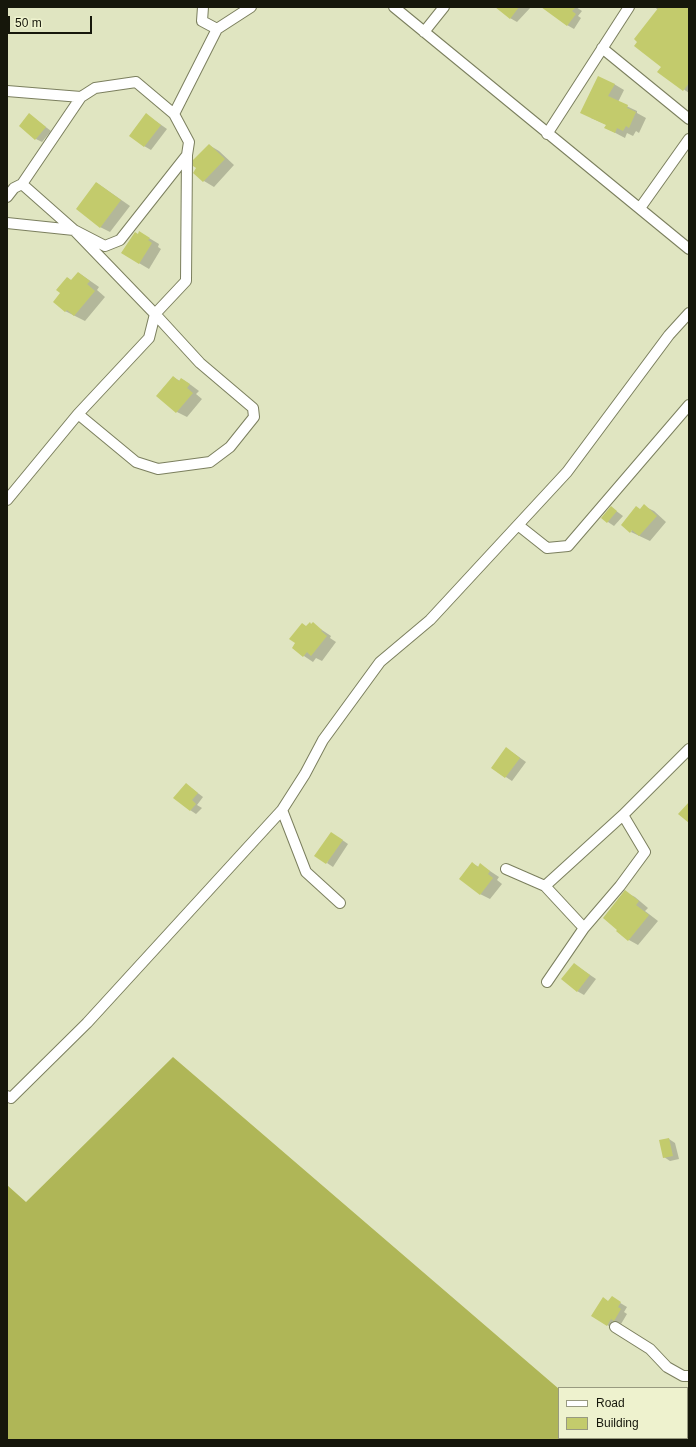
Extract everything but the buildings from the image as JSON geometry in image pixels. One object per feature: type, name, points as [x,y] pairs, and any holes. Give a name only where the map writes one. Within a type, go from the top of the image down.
[{"type":"street","points":[[203,7],[202,21],[217,29]]},
{"type":"street","points":[[174,114],[217,29],[251,7]]},
{"type":"street","points":[[394,7],[689,249]]},
{"type":"street","points":[[424,32],[444,7]]},
{"type":"street","points":[[547,134],[629,7]]},
{"type":"street","points":[[602,48],[689,119]]},
{"type":"street","points":[[7,197],[14,188],[22,184],[81,97],[95,88],[136,82],[174,114],[188,142],[186,281],[155,314],[149,338],[78,414],[7,500]]},
{"type":"street","points":[[7,91],[81,97]]},
{"type":"street","points":[[640,208],[689,139]]},
{"type":"street","points":[[7,223],[74,230],[105,246],[120,240],[187,155]]},
{"type":"street","points":[[22,184],[74,230],[200,363],[253,408],[254,417],[230,447],[210,462],[158,469],[136,462],[78,414]]},
{"type":"street","points":[[7,1096],[11,1098],[87,1023],[282,810],[305,774],[323,740],[380,662],[430,620],[567,472],[665,341],[689,313]]},
{"type":"street","points":[[518,525],[547,548],[568,546],[689,405]]},
{"type":"street","points":[[545,886],[623,815],[689,749]]},
{"type":"street","points":[[282,810],[306,872],[340,903]]},
{"type":"street","points":[[546,982],[584,928],[620,886],[645,852],[623,815]]},
{"type":"street","points":[[506,869],[545,886],[584,928]]},
{"type":"street","points":[[615,1327],[650,1349],[667,1367],[683,1376],[689,1376]]},
{"type":"green space","points":[[173,1057],[558,1388],[558,1439],[619,1440],[7,1440],[7,1185],[26,1202]]}]
